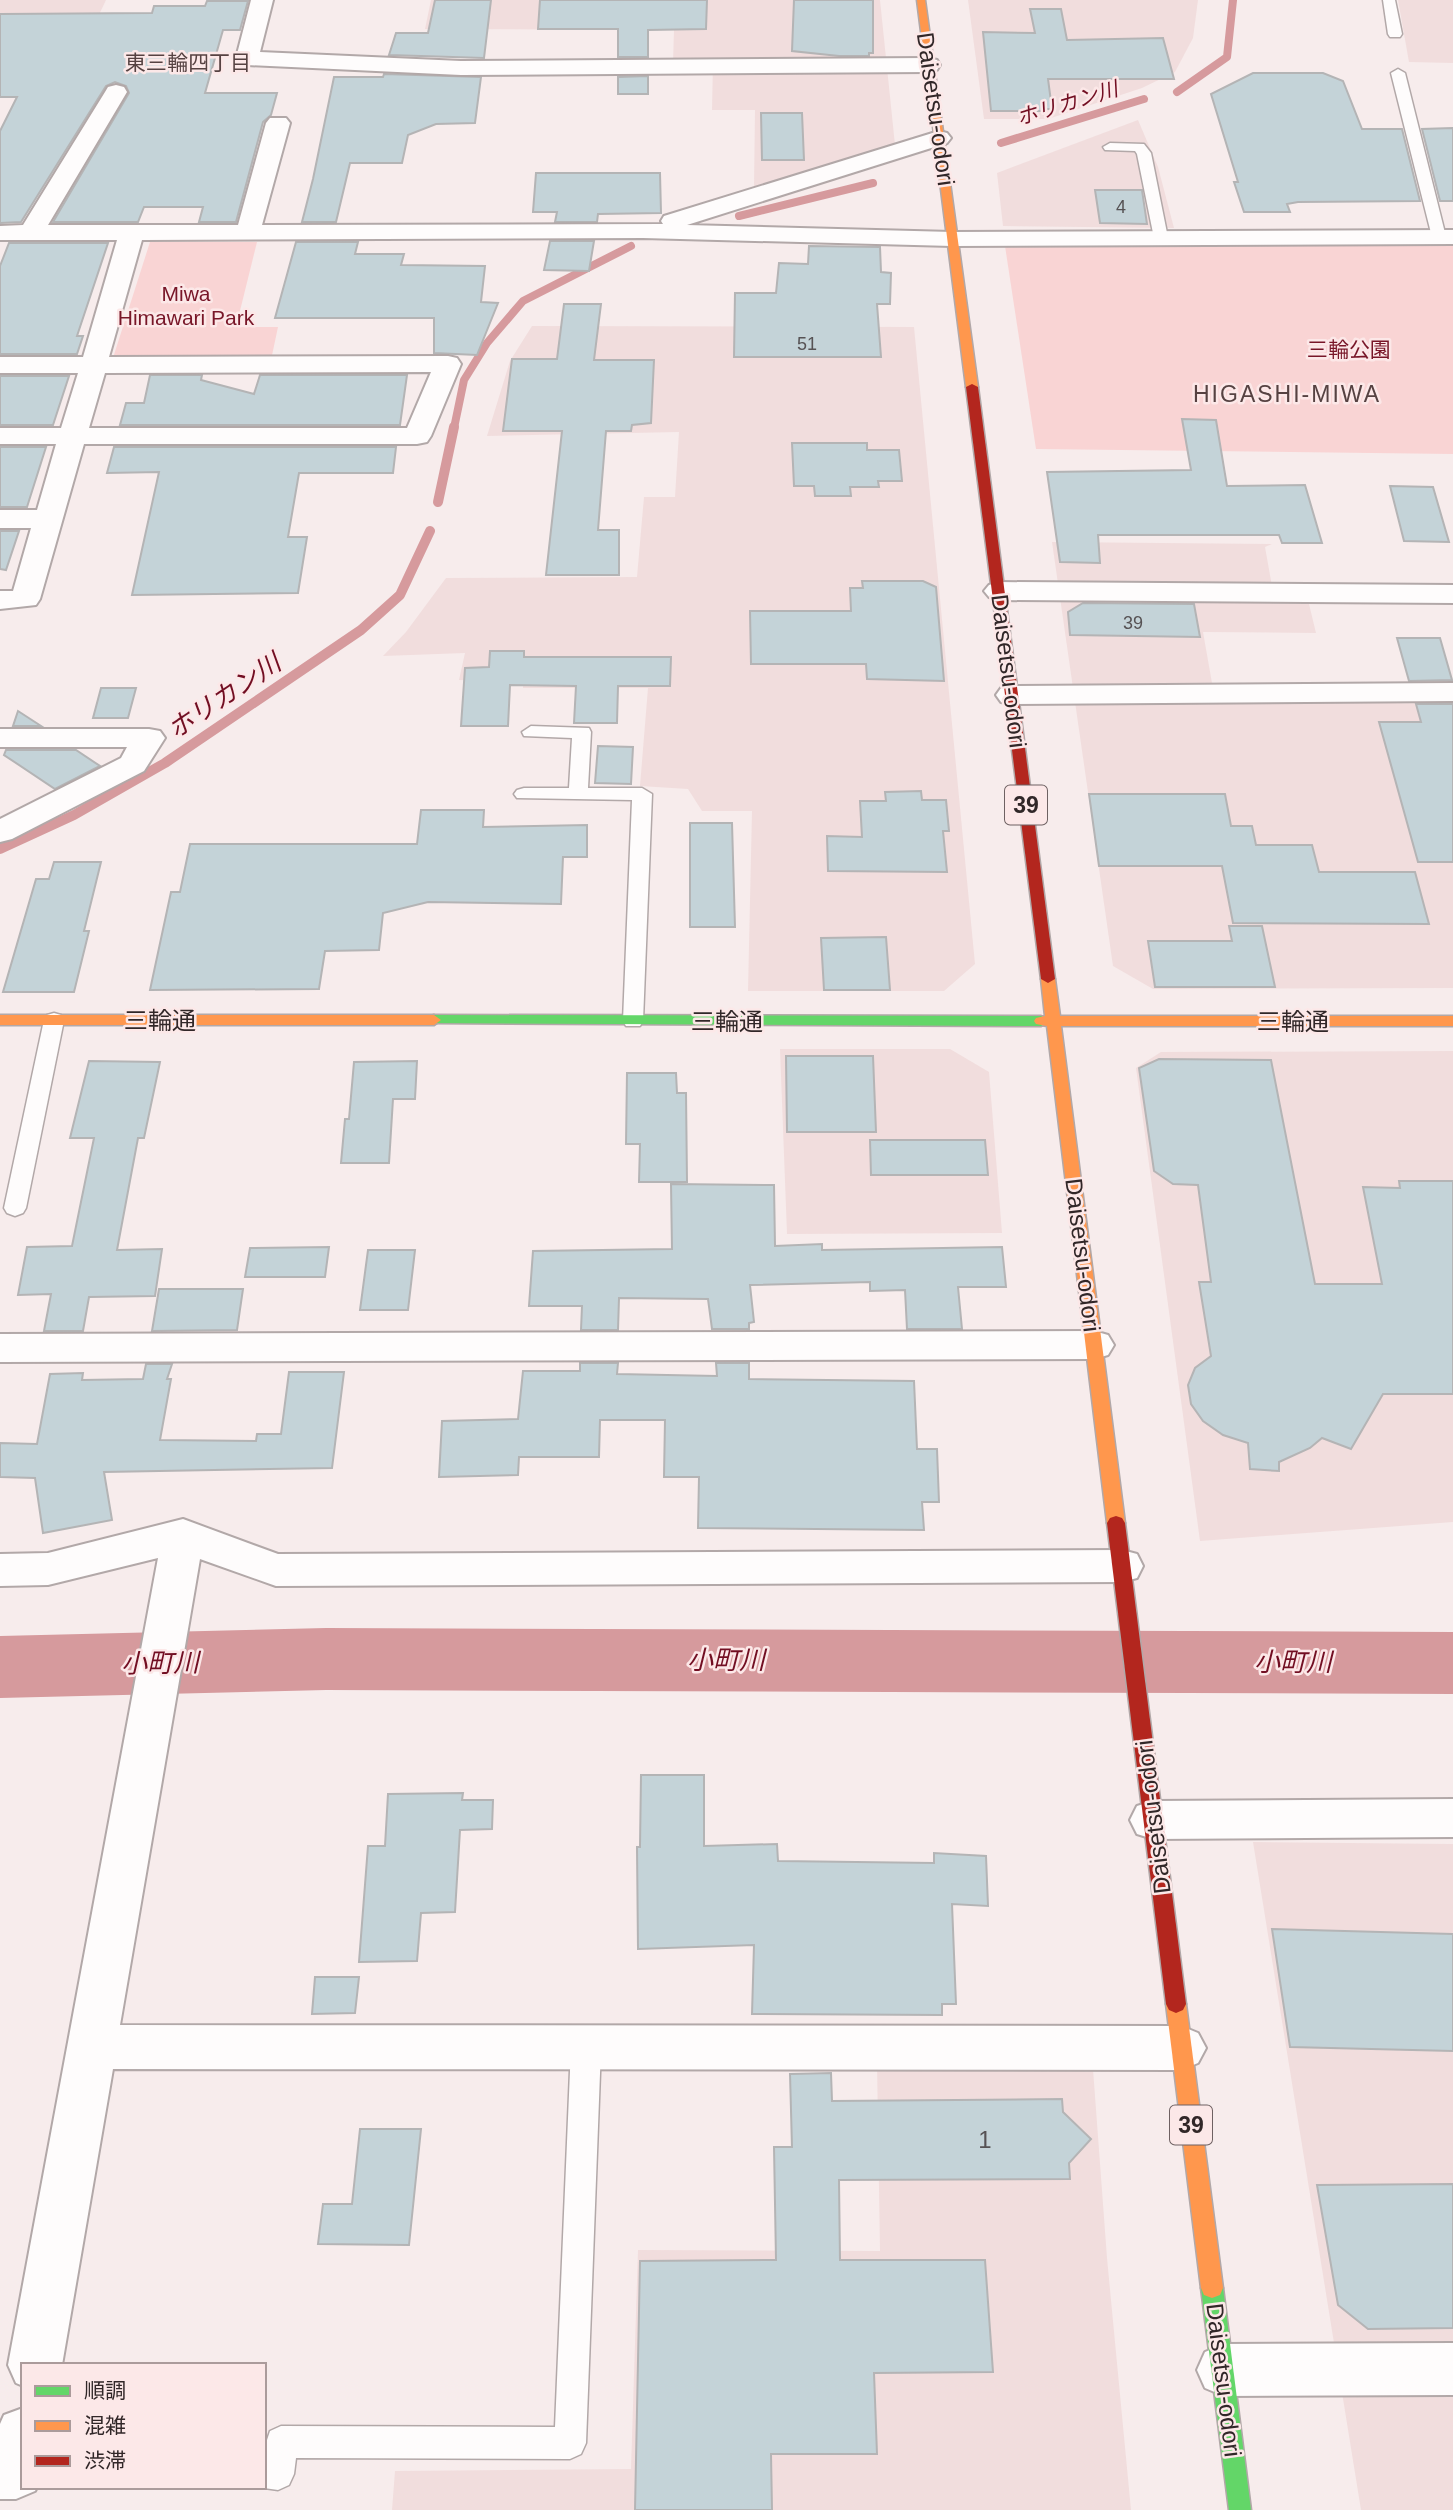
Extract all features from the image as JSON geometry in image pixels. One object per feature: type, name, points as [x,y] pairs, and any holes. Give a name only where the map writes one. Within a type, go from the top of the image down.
[{"type":"main road","name":"Daisetsu-odori","points":[[921,0],[1054,1022],[1240,2510]]},
{"type":"main road","name":"三輪通","points":[[0,1020],[1453,1021]]},
{"type":"street","points":[[262,0],[247,58],[461,68],[929,65]]},
{"type":"street","points":[[31,233],[116,92]]},
{"type":"street","points":[[248,232],[278,123]]},
{"type":"street","points":[[643,231],[939,138]]},
{"type":"street","points":[[0,233],[643,231],[952,239],[1446,237]]},
{"type":"street","points":[[0,600],[25,600],[132,233]]},
{"type":"street","points":[[0,365],[448,364],[417,436],[0,436]]},
{"type":"street","points":[[0,519],[49,519]]},
{"type":"street","points":[[999,591],[1453,594]]},
{"type":"street","points":[[1012,695],[1453,692]]},
{"type":"street","points":[[0,738],[149,738],[133,764],[0,832]]},
{"type":"street","points":[[0,1348],[1094,1345]]},
{"type":"street","points":[[35,2363],[173,1579],[183,1535]]},
{"type":"street","points":[[0,1570],[48,1569],[183,1535],[276,1570],[1122,1566]]},
{"type":"street","points":[[1153,1820],[1453,1818]]},
{"type":"street","points":[[91,2047],[1181,2048]]},
{"type":"street","points":[[1224,2370],[1453,2369]]},
{"type":"lane","points":[[1389,0],[1395,34]]},
{"type":"lane","points":[[1398,73],[1446,237]]},
{"type":"lane","points":[[1110,148],[1139,147],[1144,153],[1161,238]]},
{"type":"lane","points":[[531,732],[582,732],[578,794]]},
{"type":"lane","points":[[524,794],[642,794],[632,1021]]},
{"type":"lane","points":[[15,1208],[54,1020]]},
{"type":"lane","points":[[266,2473],[278,2474],[281,2442],[570,2443],[586,2048]]},
{"type":"shaded area","points":[[0,0],[106,0],[74,67],[0,67]]},
{"type":"shaded area","points":[[431,0],[880,0],[895,145],[754,187],[755,110],[712,110],[713,63],[673,63],[674,30],[425,29]]},
{"type":"shaded area","points":[[968,0],[1198,0],[1193,38],[1175,72],[1142,88],[1048,119],[984,119]]},
{"type":"shaded area","points":[[1398,0],[1453,0],[1453,63],[1409,62]]},
{"type":"shaded area","points":[[1138,120],[1158,167],[1174,228],[1003,226],[997,173]]},
{"type":"shaded area","points":[[532,326],[914,327],[975,964],[944,991],[748,991],[752,811],[702,811],[688,789],[640,786],[648,688],[523,688],[523,682],[459,680],[465,653],[383,656],[406,632],[446,578],[637,577],[644,497],[675,497],[679,432],[487,436],[510,361]]},
{"type":"shaded area","points":[[1052,542],[1272,544],[1265,547],[1275,603],[1309,604],[1316,633],[1203,632],[1215,700],[1453,704],[1453,988],[1153,989],[1113,966]]},
{"type":"shaded area","points":[[780,1049],[950,1049],[989,1072],[1002,1233],[787,1234]]},
{"type":"shaded area","points":[[1453,1051],[1453,1522],[1200,1541],[1136,1068],[1161,1052]]},
{"type":"shaded area","points":[[1253,1842],[1453,1844],[1453,2510],[1361,2510]]},
{"type":"shaded area","points":[[877,2062],[1093,2069],[1107,2258],[1131,2510],[392,2510],[395,2471],[631,2469],[638,2250],[880,2251]]},
{"type":"green space","name":"Miwa Himawari Park","points":[[150,242],[257,242],[236,327],[278,327],[271,360],[112,361]]},
{"type":"green space","name":"三輪公園","points":[[1005,246],[1453,246],[1453,454],[1036,449]]},
{"type":"building","points":[[435,0],[491,0],[484,58],[389,55],[396,33],[428,33]]},
{"type":"building","points":[[540,0],[707,0],[706,29],[648,30],[648,57],[618,57],[618,29],[538,29]]},
{"type":"building","points":[[794,0],[873,0],[873,53],[869,53],[869,56],[839,56],[792,51]]},
{"type":"building","points":[[207,1],[248,1],[240,30],[223,30],[205,93],[277,93],[271,115],[263,122],[236,222],[199,222],[203,207],[144,207],[138,222],[53,222],[129,93],[126,86],[115,82],[106,86],[21,222],[0,223],[0,131],[17,97],[0,97],[0,14],[152,13],[154,6],[205,6]]},
{"type":"building","points":[[1030,9],[1061,9],[1067,40],[1163,38],[1174,79],[1048,79],[1052,109],[991,111],[983,32],[1035,33]]},
{"type":"building","points":[[1253,73],[1323,73],[1343,81],[1362,129],[1402,129],[1420,201],[1298,202],[1287,204],[1290,212],[1244,212],[1234,182],[1238,182],[1211,94]]},
{"type":"building","points":[[384,74],[481,77],[475,123],[436,124],[408,135],[402,163],[350,163],[336,222],[302,222],[334,77],[383,77]]},
{"type":"building","points":[[648,76],[648,94],[618,94],[618,77]]},
{"type":"building","points":[[761,113],[802,113],[804,160],[762,160]]},
{"type":"building","points":[[1453,128],[1453,201],[1440,201],[1422,129]]},
{"type":"building","points":[[536,173],[660,173],[661,213],[598,214],[597,222],[555,222],[557,212],[533,212]]},
{"type":"building","points":[[1095,190],[1142,190],[1147,224],[1100,223]]},
{"type":"building","points":[[550,241],[594,241],[589,271],[544,270]]},
{"type":"building","points":[[296,242],[358,242],[355,254],[404,254],[401,265],[485,266],[481,302],[498,303],[477,355],[434,353],[434,318],[275,318]]},
{"type":"building","points":[[9,243],[108,243],[77,336],[83,336],[77,354],[0,354],[0,266]]},
{"type":"building","points":[[809,246],[880,247],[881,272],[891,273],[890,304],[877,304],[881,357],[734,357],[735,293],[776,293],[779,263],[808,264]]},
{"type":"building","points":[[564,304],[601,304],[594,360],[654,360],[651,423],[632,425],[631,431],[606,431],[598,530],[619,530],[619,575],[546,575],[562,431],[503,431],[512,359],[557,359]]},
{"type":"building","points":[[150,375],[202,375],[201,380],[254,394],[260,375],[407,375],[400,425],[120,425],[126,403],[144,403]]},
{"type":"building","points":[[0,376],[69,376],[53,425],[0,425]]},
{"type":"building","points":[[1182,419],[1216,420],[1227,486],[1305,485],[1322,543],[1282,543],[1279,535],[1098,535],[1100,563],[1060,562],[1047,472],[1191,470]]},
{"type":"building","points":[[792,443],[867,443],[867,450],[899,450],[902,481],[878,481],[879,487],[850,487],[851,496],[815,496],[814,486],[794,486]]},
{"type":"building","points":[[0,447],[46,447],[27,507],[0,507]]},
{"type":"building","points":[[114,447],[396,447],[393,473],[299,473],[288,537],[307,537],[298,593],[132,595],[159,472],[107,473]]},
{"type":"building","points":[[1390,486],[1433,487],[1449,542],[1404,541]]},
{"type":"building","points":[[0,531],[19,531],[6,570],[0,569]]},
{"type":"building","points":[[862,581],[923,581],[936,587],[944,681],[867,679],[866,664],[751,664],[750,611],[851,611],[850,588],[863,588]]},
{"type":"building","points":[[1083,603],[1194,604],[1200,637],[1070,635],[1068,612]]},
{"type":"building","points":[[1397,638],[1440,638],[1452,680],[1409,681]]},
{"type":"building","points":[[490,651],[524,651],[524,657],[671,657],[670,686],[618,686],[617,723],[574,723],[576,686],[510,685],[508,726],[461,726],[465,668],[489,667]]},
{"type":"building","points":[[101,688],[136,688],[128,718],[93,718]]},
{"type":"building","points":[[1416,704],[1453,704],[1453,862],[1418,862],[1379,722],[1421,722]]},
{"type":"building","points":[[18,711],[41,726],[13,726]]},
{"type":"building","points":[[598,746],[633,747],[631,784],[595,783]]},
{"type":"building","points":[[6,750],[76,750],[100,766],[55,789],[4,755]]},
{"type":"building","points":[[921,791],[922,800],[946,800],[949,831],[943,831],[947,872],[828,871],[827,836],[862,837],[860,801],[886,801],[885,792]]},
{"type":"building","points":[[1089,794],[1225,794],[1231,826],[1252,826],[1256,845],[1312,845],[1319,872],[1415,872],[1429,924],[1233,923],[1222,866],[1099,866]]},
{"type":"building","points":[[421,810],[484,810],[483,827],[587,825],[587,857],[563,857],[561,904],[428,902],[383,913],[379,950],[325,951],[319,989],[150,990],[171,892],[180,892],[190,844],[417,844]]},
{"type":"building","points":[[690,823],[732,823],[735,927],[690,927]]},
{"type":"building","points":[[54,862],[101,862],[84,931],[89,931],[74,992],[3,992],[36,879],[49,879]]},
{"type":"building","points":[[1229,926],[1262,926],[1275,987],[1155,987],[1148,941],[1232,941]]},
{"type":"building","points":[[886,937],[890,990],[824,990],[821,938]]},
{"type":"building","points":[[786,1056],[873,1056],[876,1132],[787,1132]]},
{"type":"building","points":[[1159,1059],[1271,1060],[1315,1284],[1382,1284],[1363,1187],[1400,1188],[1399,1181],[1453,1181],[1453,1394],[1383,1394],[1351,1449],[1322,1438],[1310,1448],[1279,1462],[1279,1471],[1250,1469],[1248,1443],[1223,1435],[1203,1421],[1191,1404],[1188,1385],[1195,1368],[1211,1356],[1199,1282],[1211,1282],[1198,1185],[1173,1184],[1154,1171],[1139,1068]]},
{"type":"building","points":[[89,1061],[160,1062],[144,1138],[138,1138],[117,1250],[162,1249],[155,1296],[89,1297],[83,1331],[44,1331],[51,1294],[18,1295],[27,1247],[72,1246],[94,1138],[70,1138]]},
{"type":"building","points":[[417,1061],[415,1099],[393,1099],[389,1163],[341,1163],[345,1119],[349,1119],[354,1062]]},
{"type":"building","points":[[627,1073],[676,1073],[677,1093],[686,1093],[687,1182],[639,1182],[640,1144],[626,1144]]},
{"type":"building","points":[[870,1140],[985,1140],[988,1175],[871,1175]]},
{"type":"building","points":[[671,1184],[774,1185],[775,1246],[822,1244],[822,1250],[1002,1247],[1006,1287],[958,1287],[962,1329],[907,1329],[905,1290],[870,1291],[870,1282],[750,1285],[754,1322],[749,1323],[749,1329],[712,1329],[708,1299],[619,1298],[618,1330],[581,1330],[582,1306],[529,1306],[533,1251],[672,1249]]},
{"type":"building","points":[[329,1247],[325,1277],[245,1277],[250,1248]]},
{"type":"building","points":[[368,1250],[415,1250],[408,1310],[360,1310]]},
{"type":"building","points":[[159,1289],[243,1289],[237,1330],[152,1331]]},
{"type":"building","points":[[580,1363],[618,1363],[617,1374],[717,1376],[716,1363],[749,1363],[749,1379],[914,1381],[917,1449],[937,1449],[939,1502],[922,1502],[924,1530],[698,1528],[699,1477],[664,1477],[665,1420],[600,1420],[599,1457],[519,1457],[518,1475],[439,1477],[442,1421],[518,1419],[523,1371],[580,1371]]},
{"type":"building","points":[[146,1364],[172,1364],[167,1379],[171,1379],[160,1440],[256,1441],[257,1434],[281,1434],[289,1372],[344,1372],[332,1468],[104,1472],[112,1520],[43,1533],[35,1478],[0,1477],[0,1443],[37,1444],[50,1374],[83,1373],[82,1380],[143,1379]]},
{"type":"building","points":[[641,1775],[704,1775],[704,1846],[777,1844],[778,1861],[934,1863],[934,1853],[986,1856],[988,1906],[952,1904],[956,2004],[942,2004],[942,2015],[752,2014],[754,1945],[638,1949],[637,1847],[640,1847]]},
{"type":"building","points":[[463,1793],[462,1800],[493,1800],[492,1829],[460,1830],[455,1912],[421,1913],[417,1961],[359,1962],[368,1846],[385,1846],[388,1794]]},
{"type":"building","points":[[1272,1929],[1453,1934],[1453,2051],[1290,2047]]},
{"type":"building","points":[[315,1977],[359,1977],[355,2013],[312,2014]]},
{"type":"building","points":[[831,2073],[832,2101],[1062,2099],[1063,2112],[1091,2139],[1069,2163],[1070,2179],[839,2180],[840,2260],[985,2260],[993,2372],[874,2373],[877,2454],[771,2454],[772,2510],[635,2510],[640,2261],[776,2260],[774,2147],[792,2147],[790,2074]]},
{"type":"building","points":[[360,2129],[421,2129],[409,2245],[318,2244],[323,2204],[352,2204]]},
{"type":"building","points":[[1453,2184],[1453,2328],[1368,2329],[1338,2305],[1317,2185]]},
{"type":"waterway","name":"ホリカン川","points":[[1177,92],[1227,57],[1233,0]]},
{"type":"waterway","name":"ホリカン川","points":[[1001,143],[1144,99]]},
{"type":"waterway","name":"ホリカン川","points":[[739,216],[873,183]]},
{"type":"waterway","name":"ホリカン川","points":[[454,428],[464,380],[487,343],[523,301],[631,246]]},
{"type":"waterway","name":"ホリカン川","points":[[438,502],[454,427]]},
{"type":"waterway","name":"ホリカン川","points":[[0,849],[74,815],[165,763],[361,630],[400,595],[430,531]]},
{"type":"waterway","name":"小町川","points":[[0,1667],[326,1659],[1453,1663]]},
{"type":"traffic: fast","points":[[434,1020],[1041,1021]]},
{"type":"traffic: fast","points":[[1212,2288],[1240,2510]]},
{"type":"traffic: slow","points":[[921,0],[972,387]]},
{"type":"traffic: slow","points":[[1048,979],[1116,1523]]},
{"type":"traffic: slow","points":[[0,1020],[434,1020]]},
{"type":"traffic: slow","points":[[1041,1021],[1453,1021]]},
{"type":"traffic: slow","points":[[1176,2004],[1212,2288]]},
{"type":"traffic: jam","points":[[972,387],[1048,979]]},
{"type":"traffic: jam","points":[[1116,1523],[1176,2004]]},
{"type":"district","name":"東三輪四丁目","points":[[188,62]]},
{"type":"district","name":"HIGASHI-MIWA","points":[[1287,394]]}]
